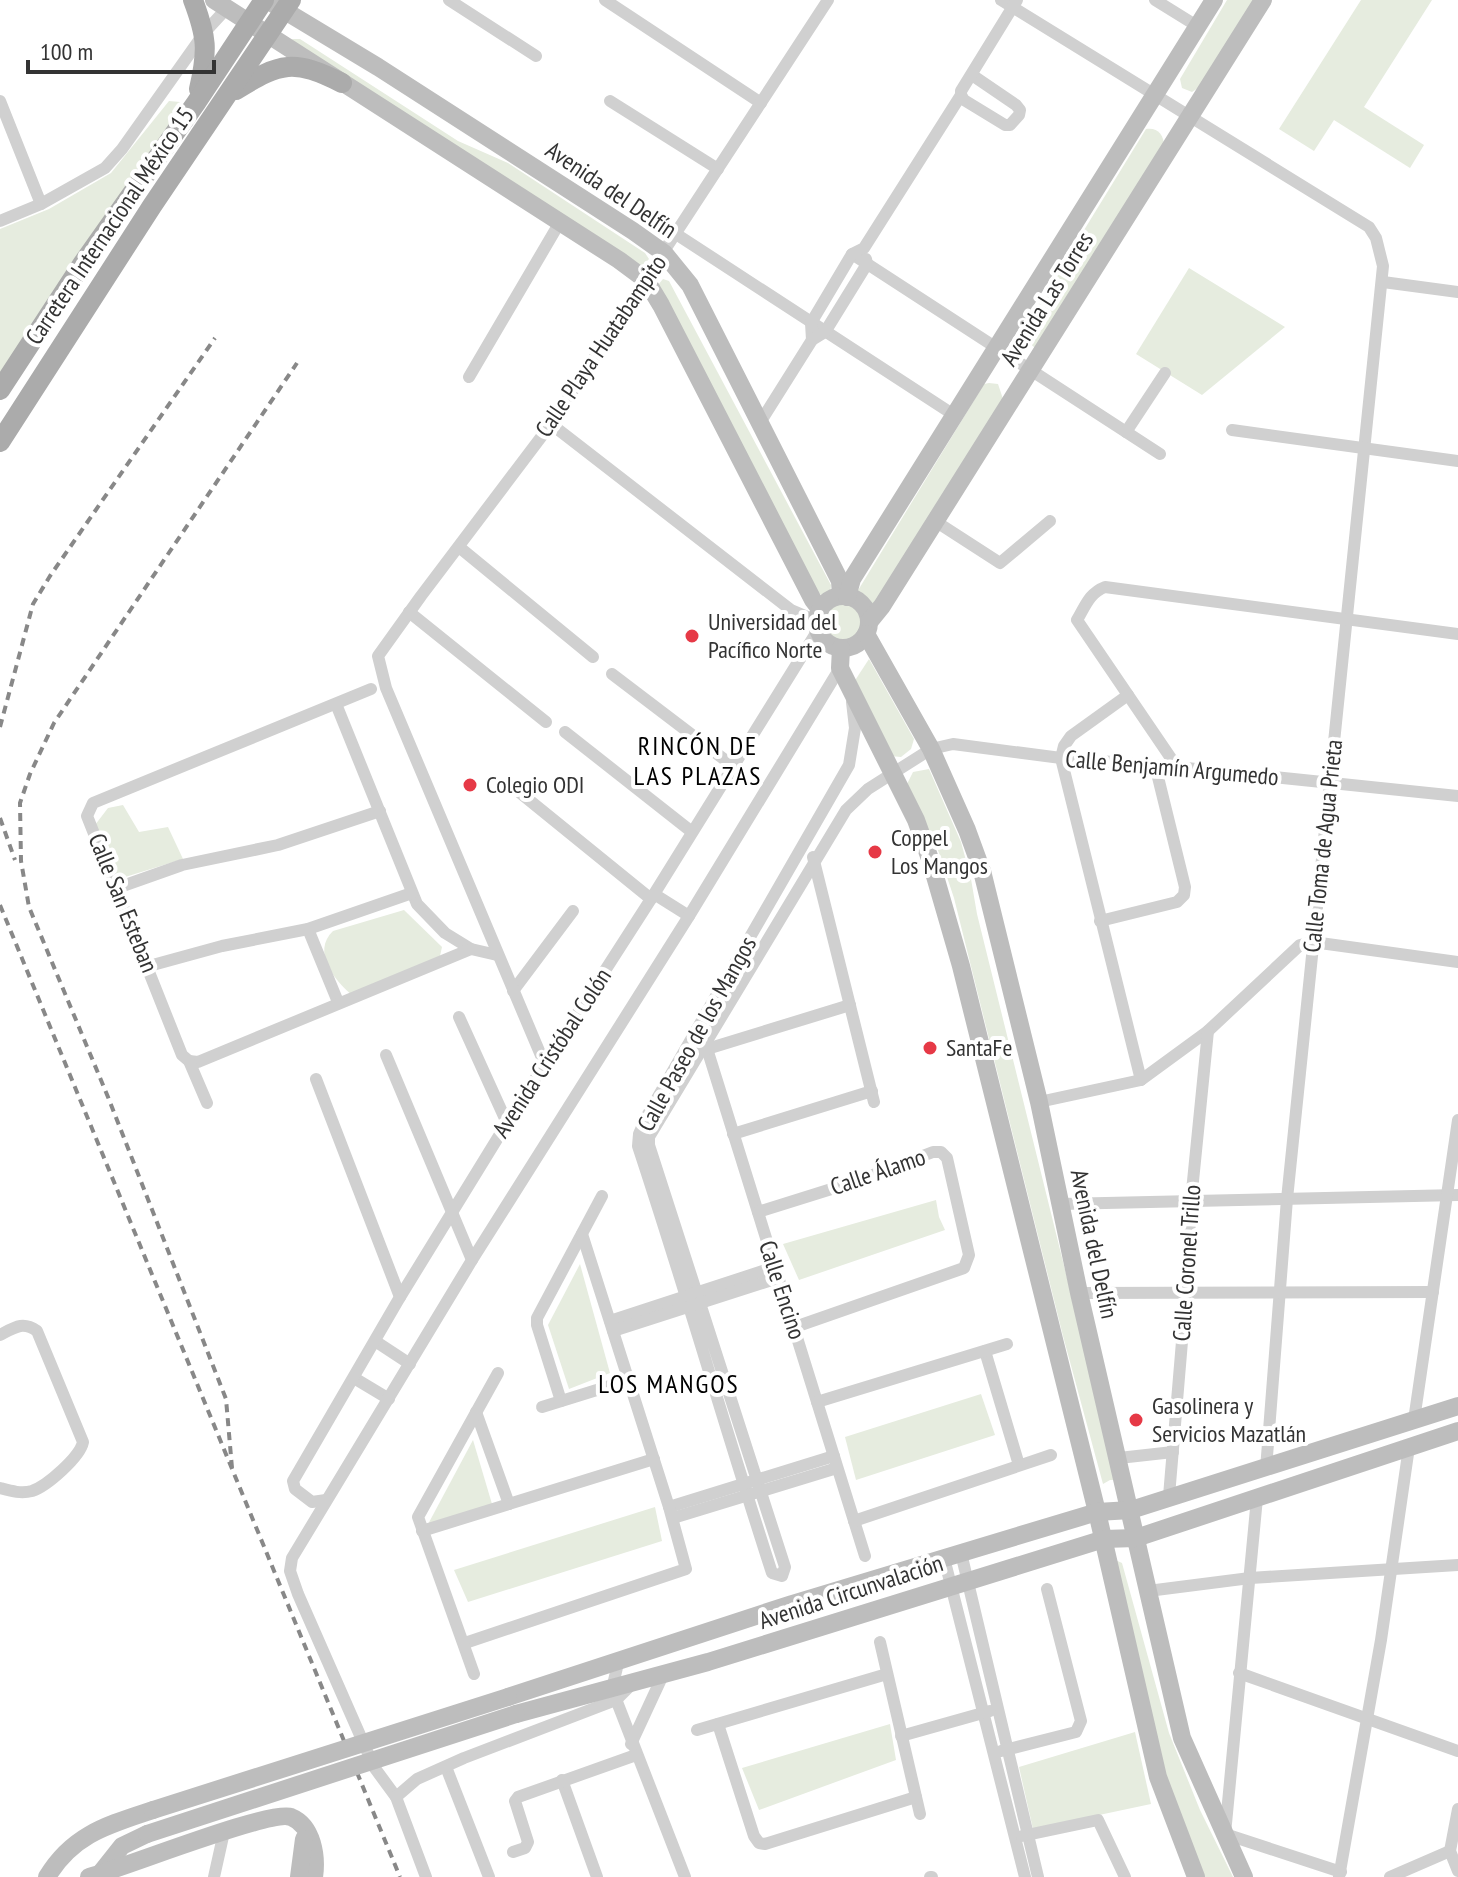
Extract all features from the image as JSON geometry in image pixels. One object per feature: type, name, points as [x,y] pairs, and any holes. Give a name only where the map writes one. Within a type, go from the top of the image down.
[{"type":"main road","points":[[193,0],[205,32],[206,60],[196,103]]},
{"type":"main road","name":"Carretera Internacional México 15","points":[[0,390],[83,263],[250,22],[277,3]]},
{"type":"main road","name":"Carretera Internacional México 15","points":[[0,442],[152,206],[269,34],[277,3]]},
{"type":"main road","points":[[229,94],[266,71],[284,66],[304,67],[342,83]]},
{"type":"street","points":[[449,0],[536,56]]},
{"type":"street","points":[[605,0],[761,103]]},
{"type":"street","name":"Calle Playa Huatabampito","points":[[497,955],[386,688],[378,656],[551,424],[828,0]]},
{"type":"street","points":[[1001,0],[1015,4],[1190,117]]},
{"type":"street","points":[[1155,0],[1197,26]]},
{"type":"street","name":"Avenida Las Torres","points":[[844,596],[995,347],[1214,0]]},
{"type":"street","name":"Avenida Las Torres","points":[[868,628],[1263,0]]},
{"type":"street","name":"Avenida del Delfín","points":[[277,3],[664,253],[690,285],[761,421],[840,581],[844,596]]},
{"type":"street","points":[[0,221],[41,204],[105,168],[205,32],[221,4],[646,280],[813,600],[818,620],[828,644],[841,648],[854,646],[868,628],[861,604],[844,596],[830,600],[818,620]]},
{"type":"street","points":[[812,340],[811,323],[852,254],[864,248],[1015,4]]},
{"type":"street","points":[[961,95],[964,100],[1005,125],[1010,125],[1019,115],[1016,105],[972,75]]},
{"type":"street","points":[[0,101],[41,204]]},
{"type":"street","points":[[610,101],[718,169]]},
{"type":"street","name":"Calle Toma de Agua Prieta","points":[[1190,117],[1369,227],[1376,238],[1383,266],[1287,1199],[1266,1469]]},
{"type":"street","points":[[469,377],[560,222]]},
{"type":"street","points":[[676,234],[954,415]]},
{"type":"street","points":[[761,421],[812,340],[825,332],[867,264],[864,248]]},
{"type":"street","points":[[852,254],[1160,454]]},
{"type":"street","points":[[1383,282],[1458,292]]},
{"type":"street","points":[[1126,432],[1165,373]]},
{"type":"street","points":[[551,424],[791,610],[818,620]]},
{"type":"street","points":[[1232,430],[1458,461]]},
{"type":"street","points":[[935,521],[1000,563],[1050,521]]},
{"type":"street","points":[[459,547],[593,657]]},
{"type":"street","points":[[1177,767],[1077,620],[1090,596],[1105,587],[1458,634]]},
{"type":"street","points":[[409,612],[546,722]]},
{"type":"street","name":"Avenida Cristóbal Colón","points":[[326,1500],[312,1502],[295,1489],[293,1481],[400,1297],[653,896],[818,620]]},
{"type":"street","name":"Avenida del Delfín","points":[[868,628],[931,749],[982,871],[1039,1102],[1079,1293],[1182,1738],[1244,1877]]},
{"type":"street","points":[[841,648],[840,668],[916,820],[961,966],[1104,1539],[1158,1777],[1196,1877]]},
{"type":"street","name":"Avenida Cristóbal Colón","points":[[396,1797],[374,1767],[298,1594],[290,1571],[292,1558],[472,1260],[689,916],[840,668]]},
{"type":"street","points":[[612,674],[733,766]]},
{"type":"street","name":"Calle San Esteban","points":[[207,1103],[189,1061],[182,1055],[87,816],[88,809],[93,803],[371,689]]},
{"type":"street","name":"Calle Paseo de los Mangos","points":[[851,691],[855,728],[849,765],[647,1116],[639,1134],[638,1146],[693,1299],[759,1485],[785,1567],[782,1576],[772,1573],[744,1490],[693,1299],[649,1145],[649,1137],[846,810],[868,789],[893,773]]},
{"type":"street","points":[[1128,695],[1071,736],[1061,758],[1141,1080]]},
{"type":"street","points":[[336,704],[412,893],[431,921],[471,949],[497,955],[545,1065]]},
{"type":"street","points":[[565,732],[692,832]]},
{"type":"street","name":"Calle Benjamín Argumedo","points":[[893,773],[931,749],[953,744],[1061,758],[1458,796]]},
{"type":"street","points":[[1100,921],[1177,902],[1184,895],[1185,887],[1155,765]]},
{"type":"street","points":[[513,787],[635,886],[689,916]]},
{"type":"street","points":[[117,888],[182,865],[278,845],[380,811]]},
{"type":"street","points":[[733,1134],[873,1096],[814,860],[805,844]]},
{"type":"street","points":[[149,966],[231,944],[308,929],[412,893]]},
{"type":"street","points":[[513,991],[573,911]]},
{"type":"street","points":[[308,929],[338,1002]]},
{"type":"street","points":[[1039,1102],[1141,1080],[1208,1031],[1300,945],[1313,942],[1458,962]]},
{"type":"street","points":[[189,1061],[198,1062],[471,949]]},
{"type":"street","points":[[706,1045],[850,1005]]},
{"type":"street","points":[[459,1017],[507,1123]]},
{"type":"street","name":"Calle Encino","points":[[699,1025],[865,1556]]},
{"type":"street","name":"Calle Coronel Trillo","points":[[1169,1496],[1191,1201],[1208,1031]]},
{"type":"street","points":[[386,1055],[472,1260]]},
{"type":"street","points":[[316,1079],[400,1297]]},
{"type":"street","points":[[1414,1420],[1433,1292],[1452,1195],[1458,1120]]},
{"type":"street","name":"Calle Álamo","points":[[758,1212],[857,1181],[933,1152],[941,1152],[947,1158],[969,1255],[964,1268],[795,1327]]},
{"type":"street","points":[[1061,1204],[1452,1195]]},
{"type":"street","points":[[561,1401],[537,1318],[602,1196]]},
{"type":"street","points":[[465,1643],[686,1569],[671,1512],[582,1234]]},
{"type":"street","points":[[612,1326],[776,1273]]},
{"type":"street","points":[[1079,1293],[1433,1292]]},
{"type":"street","points":[[0,1335],[20,1324],[37,1331],[83,1442],[81,1452],[43,1485],[32,1491],[18,1492],[0,1488]]},
{"type":"street","points":[[375,1341],[410,1364]]},
{"type":"street","points":[[817,1402],[1007,1344]]},
{"type":"street","points":[[985,1351],[1019,1465]]},
{"type":"street","points":[[474,1674],[418,1517],[498,1373]]},
{"type":"street","points":[[354,1378],[389,1399]]},
{"type":"street","points":[[542,1407],[629,1380]]},
{"type":"street","name":"Avenida Circunvalación","points":[[95,1876],[122,1846],[144,1835],[512,1706],[619,1659],[1097,1512],[1131,1510],[1458,1406]]},
{"type":"street","points":[[476,1412],[509,1504]]},
{"type":"street","name":"Avenida Circunvalación","points":[[47,1877],[58,1859],[78,1840],[112,1823],[153,1810],[512,1706],[614,1694],[633,1683],[1104,1539],[1136,1538],[1458,1431]]},
{"type":"street","points":[[1257,1498],[1225,1834],[1340,1874],[1381,1640],[1409,1447]]},
{"type":"street","points":[[1119,1458],[1173,1452]]},
{"type":"street","points":[[854,1521],[1051,1455]]},
{"type":"street","points":[[422,1531],[654,1459]]},
{"type":"street","points":[[671,1512],[835,1462]]},
{"type":"street","points":[[953,1556],[962,1622],[983,1713],[1001,1751],[1038,1877]]},
{"type":"street","points":[[953,1556],[959,1583],[976,1618],[997,1709],[1014,1838],[1025,1877]]},
{"type":"street","points":[[1148,1591],[1250,1578],[1458,1565]]},
{"type":"street","points":[[1001,1751],[1076,1732],[1081,1721],[1047,1589]]},
{"type":"street","points":[[962,1622],[976,1618]]},
{"type":"street","points":[[880,1642],[920,1814]]},
{"type":"street","points":[[619,1659],[613,1674],[614,1694],[685,1877]]},
{"type":"street","points":[[1239,1673],[1367,1716],[1458,1751]]},
{"type":"street","points":[[697,1730],[887,1674]]},
{"type":"street","points":[[513,1852],[525,1848],[528,1842],[515,1801],[518,1797],[634,1749],[663,1675]]},
{"type":"street","points":[[426,1877],[396,1797],[417,1779],[614,1694]]},
{"type":"street","points":[[901,1736],[997,1709]]},
{"type":"street","points":[[718,1724],[754,1836],[759,1843],[765,1844],[916,1797]]},
{"type":"street","points":[[446,1767],[489,1877]]},
{"type":"street","points":[[562,1780],[597,1877]]},
{"type":"street","points":[[1458,1809],[1450,1851],[1458,1871]]},
{"type":"street","points":[[95,1876],[224,1832],[277,1816],[289,1816],[309,1837],[326,1877]]},
{"type":"street","points":[[1014,1838],[1098,1820],[1125,1877]]},
{"type":"street","points":[[214,1877],[224,1832]]},
{"type":"street","points":[[144,1835],[143,1849],[155,1856]]},
{"type":"street","points":[[299,1877],[309,1837]]},
{"type":"street","points":[[309,1837],[314,1877]]},
{"type":"street","points":[[1390,1877],[1450,1851]]},
{"type":"shaded area","points":[[1227,0],[1256,0],[1204,84],[1192,92],[1182,88],[1180,79]]},
{"type":"shaded area","points":[[1361,0],[1432,0],[1364,107],[1424,145],[1410,168],[1334,120],[1314,151],[1279,129]]},
{"type":"shaded area","points":[[292,39],[300,39],[458,141],[508,163],[645,253],[649,259],[642,267],[294,45]]},
{"type":"shaded area","points":[[169,101],[180,102],[174,117],[0,379],[0,229],[49,209],[111,173]]},
{"type":"shaded area","points":[[1146,129],[1159,132],[1164,146],[1040,347],[1034,347],[1027,341],[1024,328]]},
{"type":"shaded area","points":[[1189,268],[1285,327],[1202,395],[1136,354]]},
{"type":"shaded area","points":[[663,279],[669,281],[831,585],[830,595],[822,596],[816,590],[658,285]]},
{"type":"shaded area","points":[[984,384],[998,384],[1003,399],[874,606],[865,604],[857,592]]},
{"type":"shaded area","points":[[843,600],[857,606],[863,620],[857,634],[843,640],[829,634],[823,620],[829,606]]},
{"type":"shaded area","points":[[869,659],[914,739],[911,749],[901,757],[890,756],[854,682]]},
{"type":"shaded area","points":[[929,769],[961,842],[971,879],[977,914],[1117,1480],[1103,1484],[954,898],[936,844],[911,798],[907,784],[913,772]]},
{"type":"shaded area","points":[[123,805],[139,832],[168,827],[183,859],[122,878],[114,873],[95,825],[108,808]]},
{"type":"shaded area","points":[[404,910],[442,947],[440,956],[353,996],[328,966],[324,948],[327,939],[333,931]]},
{"type":"shaded area","points":[[936,1200],[945,1230],[799,1280],[783,1244]]},
{"type":"shaded area","points":[[580,1264],[610,1373],[569,1389],[548,1325]]},
{"type":"shaded area","points":[[981,1394],[995,1435],[856,1480],[845,1437]]},
{"type":"shaded area","points":[[473,1440],[492,1504],[426,1528]]},
{"type":"shaded area","points":[[655,1507],[662,1541],[468,1602],[454,1570]]},
{"type":"shaded area","points":[[1113,1559],[1122,1563],[1169,1733],[1200,1810],[1233,1877],[1204,1877],[1166,1777]]},
{"type":"shaded area","points":[[890,1724],[896,1760],[759,1810],[742,1768]]},
{"type":"shaded area","points":[[1135,1732],[1151,1804],[1033,1829],[1019,1767]]},
{"type":"railway","points":[[0,727],[33,604],[215,338]]},
{"type":"railway","points":[[232,1468],[226,1399],[108,1097],[29,907],[21,861],[20,803],[54,723],[297,363]]},
{"type":"railway","points":[[0,818],[15,860]]},
{"type":"railway","points":[[0,905],[400,1877]]},
{"type":"place","name":"Universidad del Pacífico Norte","points":[[692,636]]},
{"type":"place","name":"Colegio ODI","points":[[470,785]]},
{"type":"place","name":"Coppel Los Mangos","points":[[875,852]]},
{"type":"place","name":"SantaFe","points":[[930,1048]]},
{"type":"place","name":"Gasolinera y Servicios Mazatlán","points":[[1136,1420]]},
{"type":"district","name":"RINCÓN DE LAS PLAZAS","points":[[698,761]]},
{"type":"district","name":"LOS MANGOS","points":[[669,1384]]}]
